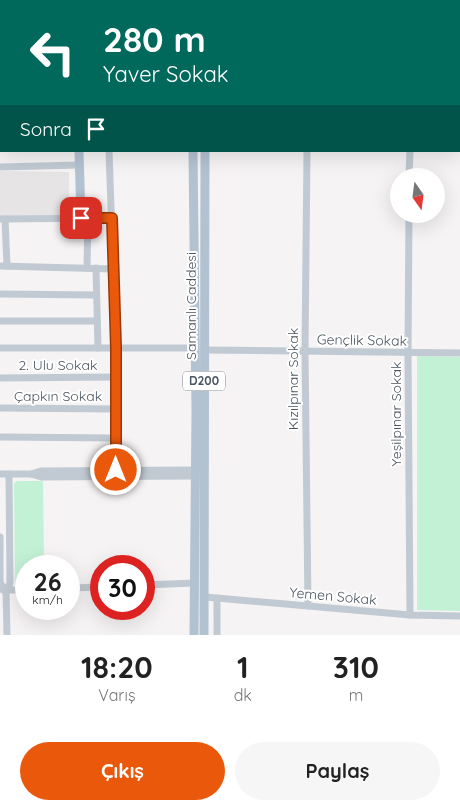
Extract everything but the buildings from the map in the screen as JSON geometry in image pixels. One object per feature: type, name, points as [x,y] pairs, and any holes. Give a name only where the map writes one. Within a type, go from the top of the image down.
[{"type":"main road","points":[[79,152],[84,218]]},
{"type":"main road","name":"Samanlı Caddesi","points":[[192,152],[195,348],[193,635]]},
{"type":"main road","name":"Samanlı Caddesi","points":[[205,152],[205,635]]},
{"type":"street","points":[[109,152],[116,348],[116,473]]},
{"type":"street","name":"Kızılpınar Sokak","points":[[308,152],[305,352],[308,606]]},
{"type":"street","points":[[410,152],[410,168]]},
{"type":"street","points":[[0,167],[79,165]]},
{"type":"street","points":[[84,218],[86,268]]},
{"type":"street","points":[[112,218],[2,219],[4,266],[113,269]]},
{"type":"street","name":"Yeşilpınar Sokak","points":[[409,223],[410,615]]},
{"type":"street","points":[[96,268],[98,348]]},
{"type":"street","points":[[0,294],[96,296]]},
{"type":"street","points":[[0,321],[97,322]]},
{"type":"street","points":[[0,348],[195,348]]},
{"type":"street","name":"Gençlik Sokak","points":[[204,350],[460,353]]},
{"type":"street","name":"2. Ulu Sokak","points":[[0,378],[116,377]]},
{"type":"street","name":"Çapkın Sokak","points":[[0,408],[116,408]]},
{"type":"street","points":[[0,437],[116,438]]},
{"type":"street","points":[[0,474],[31,474],[41,478],[116,473],[194,473]]},
{"type":"street","points":[[3,590],[10,583],[9,474]]},
{"type":"street","points":[[0,537],[0,583],[3,590],[7,635]]},
{"type":"street","points":[[155,585],[194,583]]},
{"type":"street","name":"Yemen Sokak","points":[[205,597],[410,615],[460,616]]},
{"type":"street","points":[[217,598],[217,635]]},
{"type":"shaded area","points":[[0,171],[69,172],[69,215],[0,216]]},
{"type":"green space","points":[[417,356],[460,357],[460,611],[417,610]]},
{"type":"green space","points":[[17,481],[43,481],[44,555],[15,555],[15,585],[14,483]]},
{"type":"route","points":[[81,218],[112,218],[116,348],[116,470]]}]
